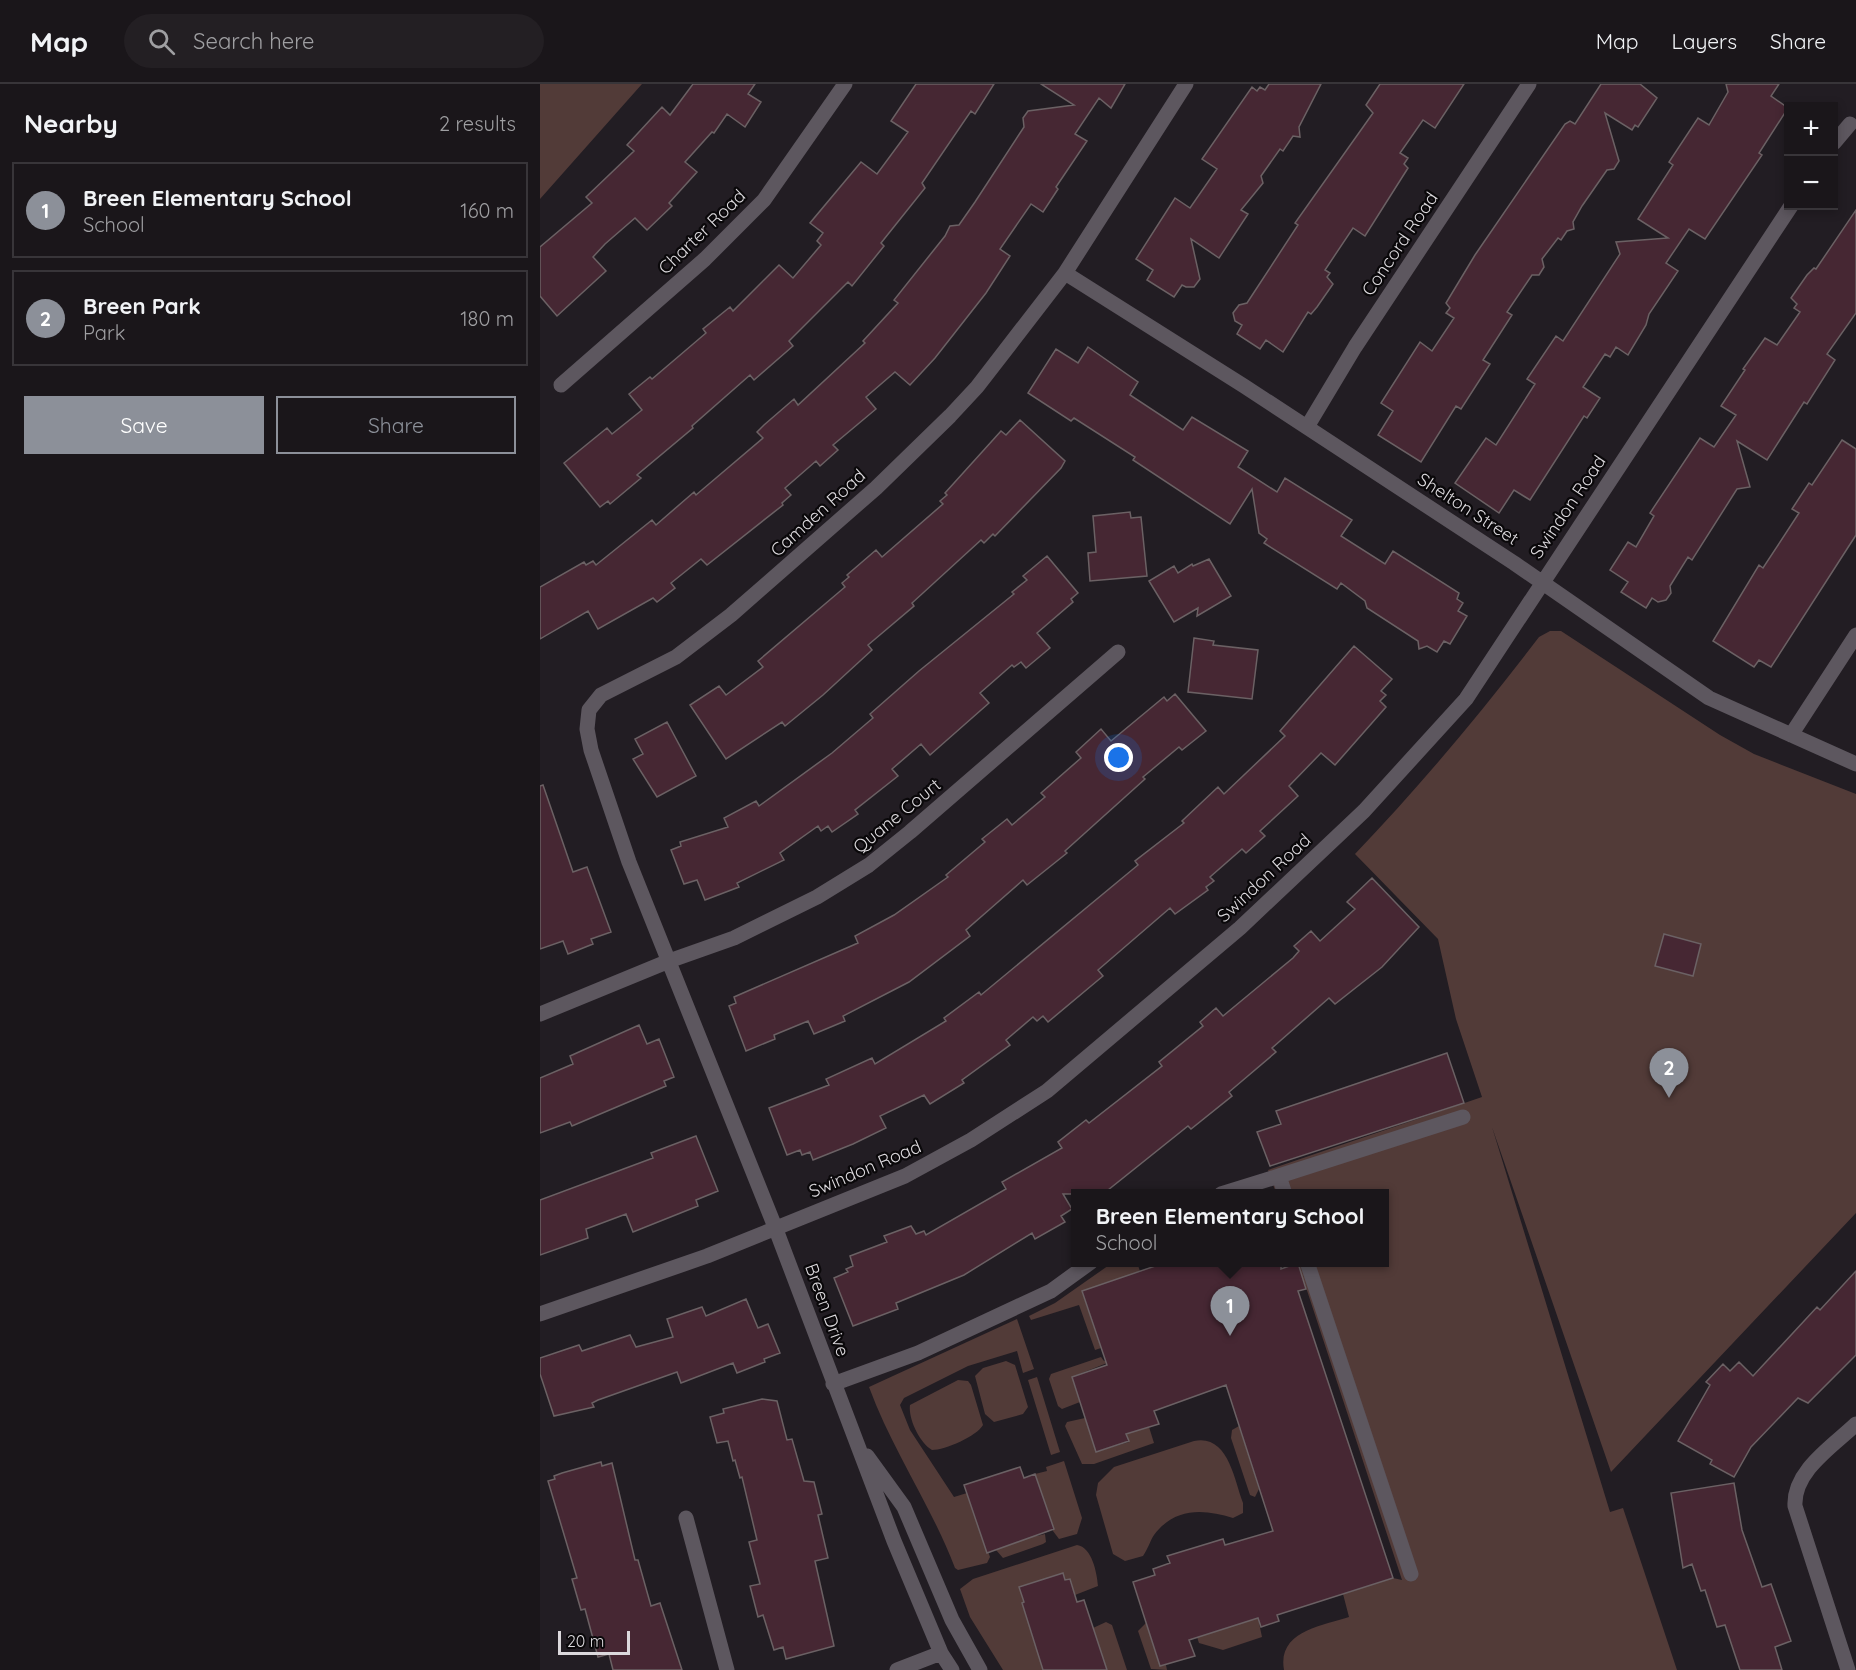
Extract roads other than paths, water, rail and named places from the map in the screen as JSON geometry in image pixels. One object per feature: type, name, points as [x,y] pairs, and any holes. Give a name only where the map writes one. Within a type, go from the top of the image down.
[{"type":"street","name":"Charter Road","points":[[561,385],[705,259],[764,200],[845,84]]},
{"type":"street","name":"Camden Road","points":[[669,961],[629,862],[591,750],[587,729],[590,710],[601,695],[676,657],[731,615],[876,488],[977,387],[1065,273],[1186,84]]},
{"type":"street","name":"Concord Road","points":[[1306,427],[1361,339],[1529,84]]},
{"type":"street","points":[[1838,137],[1850,124]]},
{"type":"street","name":"Swindon Road","points":[[540,1314],[696,1260],[905,1176],[971,1140],[1047,1091],[1240,928],[1364,811],[1466,699],[1788,210]]},
{"type":"street","name":"Shelton Street","points":[[1065,273],[1542,582],[1709,698],[1856,764]]},
{"type":"street","points":[[1791,735],[1856,635]]},
{"type":"street","name":"Quane Court","points":[[540,1014],[744,933],[817,897],[868,865],[1071,696],[1118,652]]},
{"type":"street","name":"Breen Drive","points":[[669,961],[775,1227],[894,1541],[941,1653],[952,1670]]},
{"type":"street","points":[[1237,1189],[1464,1117]]},
{"type":"street","points":[[1279,1176],[1283,1189]]},
{"type":"street","points":[[833,1384],[882,1364],[918,1353],[1051,1291],[1085,1267]]},
{"type":"street","points":[[1308,1267],[1411,1574]]},
{"type":"street","points":[[1848,1670],[1795,1506],[1794,1492],[1804,1475],[1856,1424]]},
{"type":"street","points":[[855,1439],[904,1507],[952,1620],[980,1670]]},
{"type":"street","points":[[686,1518],[728,1670]]},
{"type":"street","points":[[897,1670],[941,1653]]},
{"type":"place","name":"Breen Park","points":[[1669,1098]]},
{"type":"place","name":"Breen Elementary School","points":[[1230,1336]]}]
